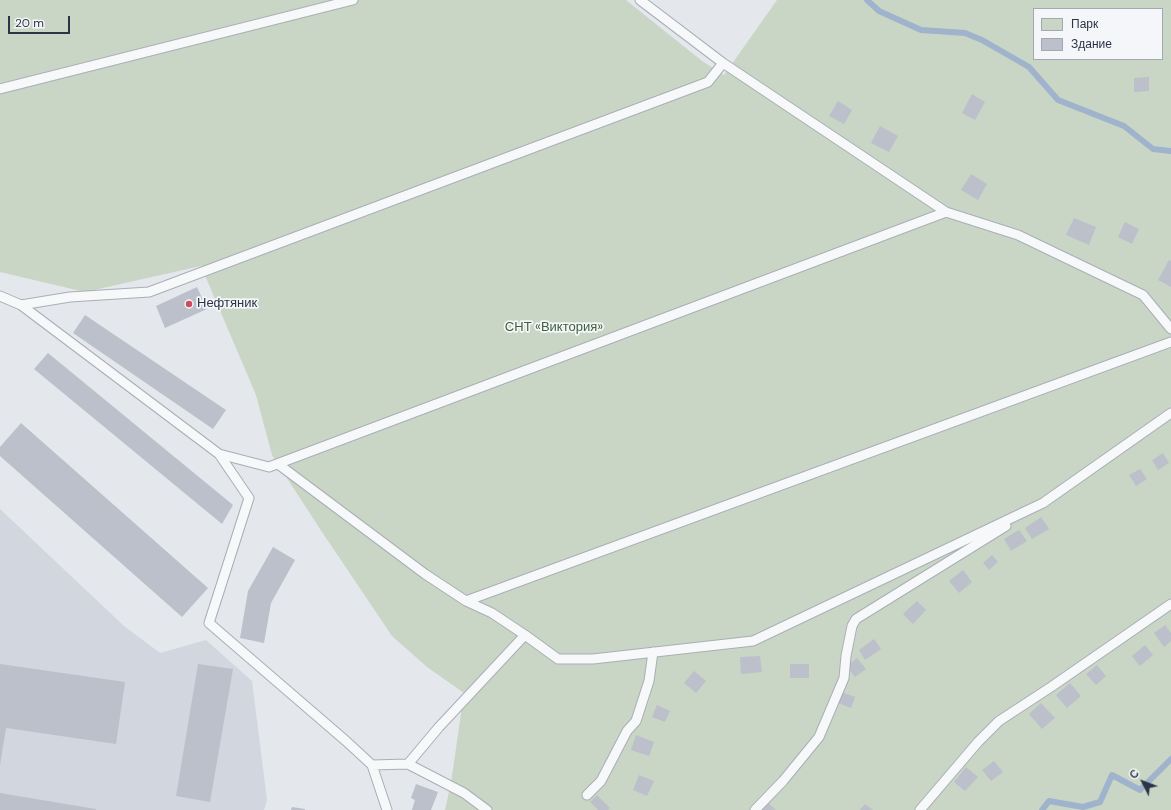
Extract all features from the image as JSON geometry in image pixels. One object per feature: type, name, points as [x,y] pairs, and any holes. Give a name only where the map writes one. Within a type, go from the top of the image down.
[{"type":"lane","points":[[0,89],[353,0]]},
{"type":"lane","points":[[640,0],[723,63],[946,212],[1018,235],[1143,295],[1171,329]]},
{"type":"lane","points":[[21,305],[70,297],[149,292],[708,82],[723,63]]},
{"type":"lane","points":[[219,454],[269,467],[946,212]]},
{"type":"lane","points":[[0,296],[21,305],[219,454],[249,498],[209,623],[346,741],[372,766],[388,810]]},
{"type":"lane","points":[[466,601],[1171,342]]},
{"type":"lane","points":[[755,810],[783,780],[818,737],[844,678],[846,656],[852,626],[856,619],[1043,503],[1171,413]]},
{"type":"lane","points":[[278,464],[425,574],[466,601],[492,613],[558,659],[593,659],[753,641],[1043,503]]},
{"type":"lane","points":[[920,810],[978,742],[999,721],[1171,604]]},
{"type":"lane","points":[[408,764],[440,727],[525,636]]},
{"type":"lane","points":[[587,795],[602,780],[627,731],[636,721],[649,681],[653,652]]},
{"type":"lane","points":[[372,766],[408,764],[464,792],[487,810]]},
{"type":"shaded area","points":[[0,509],[124,626],[160,653],[206,640],[252,681],[267,800],[264,810],[0,810]]},
{"type":"green space","name":"СНТ «Виктория»","points":[[0,0],[626,0],[702,61],[724,75],[777,0],[1171,0],[1171,810],[445,810],[451,783],[464,693],[427,667],[392,636],[272,455],[256,395],[201,266],[85,292],[0,272]]},
{"type":"building","points":[[1149,77],[1149,91],[1134,92],[1134,78]]},
{"type":"building","points":[[972,94],[985,102],[975,120],[962,113]]},
{"type":"building","points":[[838,101],[852,110],[844,124],[829,116]]},
{"type":"building","points":[[880,126],[898,136],[889,152],[871,143]]},
{"type":"building","points":[[971,174],[987,184],[978,200],[961,190]]},
{"type":"building","points":[[1074,218],[1096,227],[1089,245],[1066,235]]},
{"type":"building","points":[[1125,222],[1139,229],[1132,244],[1118,237]]},
{"type":"building","points":[[1169,260],[1171,261],[1171,287],[1158,280]]},
{"type":"building","points":[[197,287],[207,309],[165,328],[156,306]]},
{"type":"building","points":[[85,315],[226,410],[213,429],[73,333]]},
{"type":"building","points":[[48,353],[233,505],[222,524],[34,369]]},
{"type":"building","points":[[21,423],[208,588],[182,617],[0,456],[0,447]]},
{"type":"building","points":[[1163,453],[1169,463],[1158,470],[1152,460]]},
{"type":"building","points":[[1140,469],[1147,479],[1136,486],[1129,475]]},
{"type":"building","points":[[1041,517],[1049,529],[1032,539],[1025,528]]},
{"type":"building","points":[[1019,530],[1027,541],[1011,551],[1004,539]]},
{"type":"building","points":[[273,547],[295,560],[271,603],[264,643],[240,638],[248,591]]},
{"type":"building","points":[[992,555],[998,562],[989,570],[983,563]]},
{"type":"building","points":[[963,570],[972,582],[959,593],[949,581]]},
{"type":"building","points":[[917,601],[926,610],[913,624],[903,614]]},
{"type":"building","points":[[1165,625],[1171,633],[1171,641],[1164,647],[1154,633]]},
{"type":"building","points":[[874,639],[881,649],[865,660],[859,650]]},
{"type":"building","points":[[1145,645],[1153,655],[1140,666],[1132,656]]},
{"type":"building","points":[[760,656],[762,672],[741,674],[740,657]]},
{"type":"building","points":[[857,658],[866,669],[855,677],[847,666]]},
{"type":"building","points":[[0,664],[125,682],[116,744],[6,728],[0,765]]},
{"type":"building","points":[[198,664],[233,669],[210,802],[176,796]]},
{"type":"building","points":[[790,664],[809,664],[809,678],[790,678]]},
{"type":"building","points":[[1097,665],[1106,676],[1096,685],[1086,674]]},
{"type":"building","points":[[694,671],[706,681],[696,693],[684,683]]},
{"type":"building","points":[[1070,683],[1081,696],[1067,708],[1056,695]]},
{"type":"building","points":[[842,692],[855,697],[851,708],[838,703]]},
{"type":"building","points":[[1041,703],[1055,718],[1042,729],[1029,714]]},
{"type":"building","points":[[657,705],[670,711],[665,722],[652,717]]},
{"type":"building","points":[[636,735],[654,742],[649,756],[631,750]]},
{"type":"building","points":[[994,761],[1003,772],[991,781],[982,770]]},
{"type":"building","points":[[966,767],[978,777],[965,791],[954,782]]},
{"type":"building","points":[[639,775],[654,781],[647,796],[633,790]]},
{"type":"building","points":[[416,784],[438,792],[431,810],[412,810],[415,800],[411,798]]},
{"type":"building","points":[[0,793],[96,809],[96,810],[0,810]]},
{"type":"building","points":[[597,795],[610,808],[608,810],[598,810],[590,802]]},
{"type":"building","points":[[767,802],[776,810],[760,810]]},
{"type":"building","points":[[865,804],[873,810],[860,810]]},
{"type":"building","points":[[292,807],[305,809],[305,810],[291,810]]},
{"type":"waterway","points":[[867,0],[879,11],[921,30],[965,33],[982,40],[1029,67],[1058,100],[1124,126],[1153,149],[1171,151]]},
{"type":"waterway","points":[[1042,810],[1049,801],[1083,807],[1100,802],[1112,775],[1140,790],[1171,759]]},
{"type":"place","name":"Нефтяник","points":[[189,304]]}]
